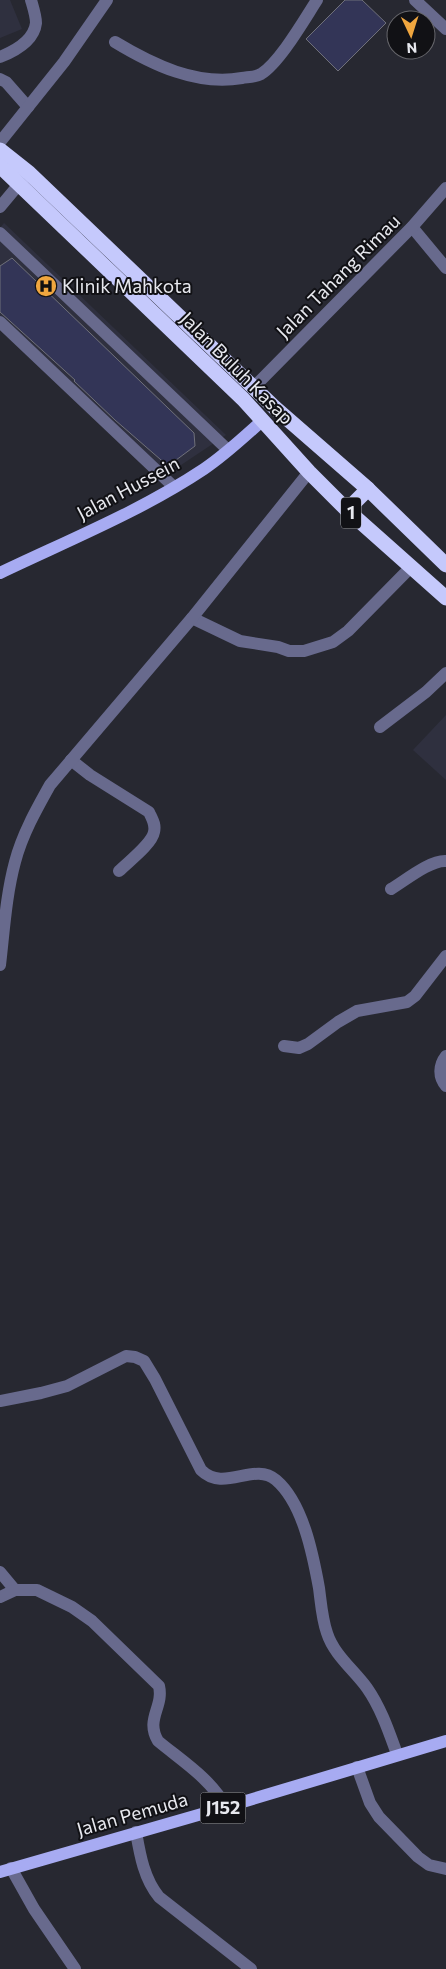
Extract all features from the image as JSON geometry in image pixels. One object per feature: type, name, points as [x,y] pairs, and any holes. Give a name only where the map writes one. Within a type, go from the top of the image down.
[{"type":"highway","name":"Jalan Buluh Kasap","points":[[0,150],[24,178],[263,420],[309,472],[347,510],[446,598]]},
{"type":"highway","name":"Jalan Buluh Kasap","points":[[0,166],[24,178],[275,408],[368,489],[446,565]]},
{"type":"highway","points":[[347,510],[368,489]]},
{"type":"main road","name":"Jalan Hussein","points":[[0,573],[174,487],[205,468],[263,420]]},
{"type":"main road","name":"Jalan Pemuda","points":[[5,1870],[226,1807],[397,1754],[446,1741]]},
{"type":"street","points":[[0,57],[21,46],[32,35],[36,23],[31,0]]},
{"type":"street","points":[[0,142],[64,62],[107,0]]},
{"type":"street","points":[[115,42],[144,59],[178,73],[203,78],[233,79],[260,74],[281,53],[316,0]]},
{"type":"street","points":[[415,0],[446,29]]},
{"type":"street","points":[[0,79],[10,86],[28,107]]},
{"type":"street","points":[[0,207],[24,178]]},
{"type":"street","name":"Jalan Tahang Rimau","points":[[254,388],[412,227],[446,188]]},
{"type":"street","points":[[412,227],[446,268]]},
{"type":"street","points":[[0,233],[228,450]]},
{"type":"street","points":[[0,322],[174,487]]},
{"type":"street","points":[[0,964],[10,886],[19,849],[50,785],[192,618],[309,472]]},
{"type":"street","points":[[192,618],[240,641],[278,647],[289,651],[304,652],[333,642],[348,631],[411,567]]},
{"type":"street","points":[[380,727],[426,692],[446,673]]},
{"type":"street","points":[[71,760],[90,775],[149,812],[154,822],[154,832],[151,840],[119,871]]},
{"type":"street","points":[[392,889],[431,864],[446,861]]},
{"type":"street","points":[[284,1046],[299,1048],[308,1044],[338,1022],[357,1012],[407,1002],[416,996],[446,956]]},
{"type":"street","points":[[446,1056],[440,1067],[440,1075],[446,1086]]},
{"type":"street","points":[[0,1401],[41,1394],[67,1386],[126,1356],[135,1356],[144,1361],[201,1470],[207,1476],[216,1479],[229,1479],[260,1474],[274,1478],[289,1494],[304,1527],[315,1566],[322,1617],[332,1645],[368,1689],[384,1718],[397,1754]]},
{"type":"street","points":[[0,1572],[15,1590]]},
{"type":"street","points":[[0,1597],[15,1590],[37,1590],[72,1607],[92,1621],[158,1686],[160,1696],[152,1722],[153,1732],[158,1741],[210,1784],[226,1807]]},
{"type":"street","points":[[357,1767],[370,1803],[379,1817],[418,1857],[429,1865],[446,1869]]},
{"type":"street","points":[[136,1832],[145,1871],[152,1888],[159,1897],[251,1969]]},
{"type":"street","points":[[5,1870],[75,1969]]},
{"type":"shaded area","points":[[0,0],[10,0],[22,29],[0,38]]},
{"type":"shaded area","points":[[4,223],[226,435],[160,479],[0,327],[0,228]]},
{"type":"shaded area","points":[[446,715],[446,780],[413,750]]},
{"type":"building","points":[[345,0],[362,0],[386,23],[338,71],[306,39]]},
{"type":"building","points":[[12,258],[194,433],[195,446],[168,466],[115,420],[75,380],[0,312],[0,266]]},
{"type":"place","name":"Klinik Mahkota","points":[[46,286]]}]
